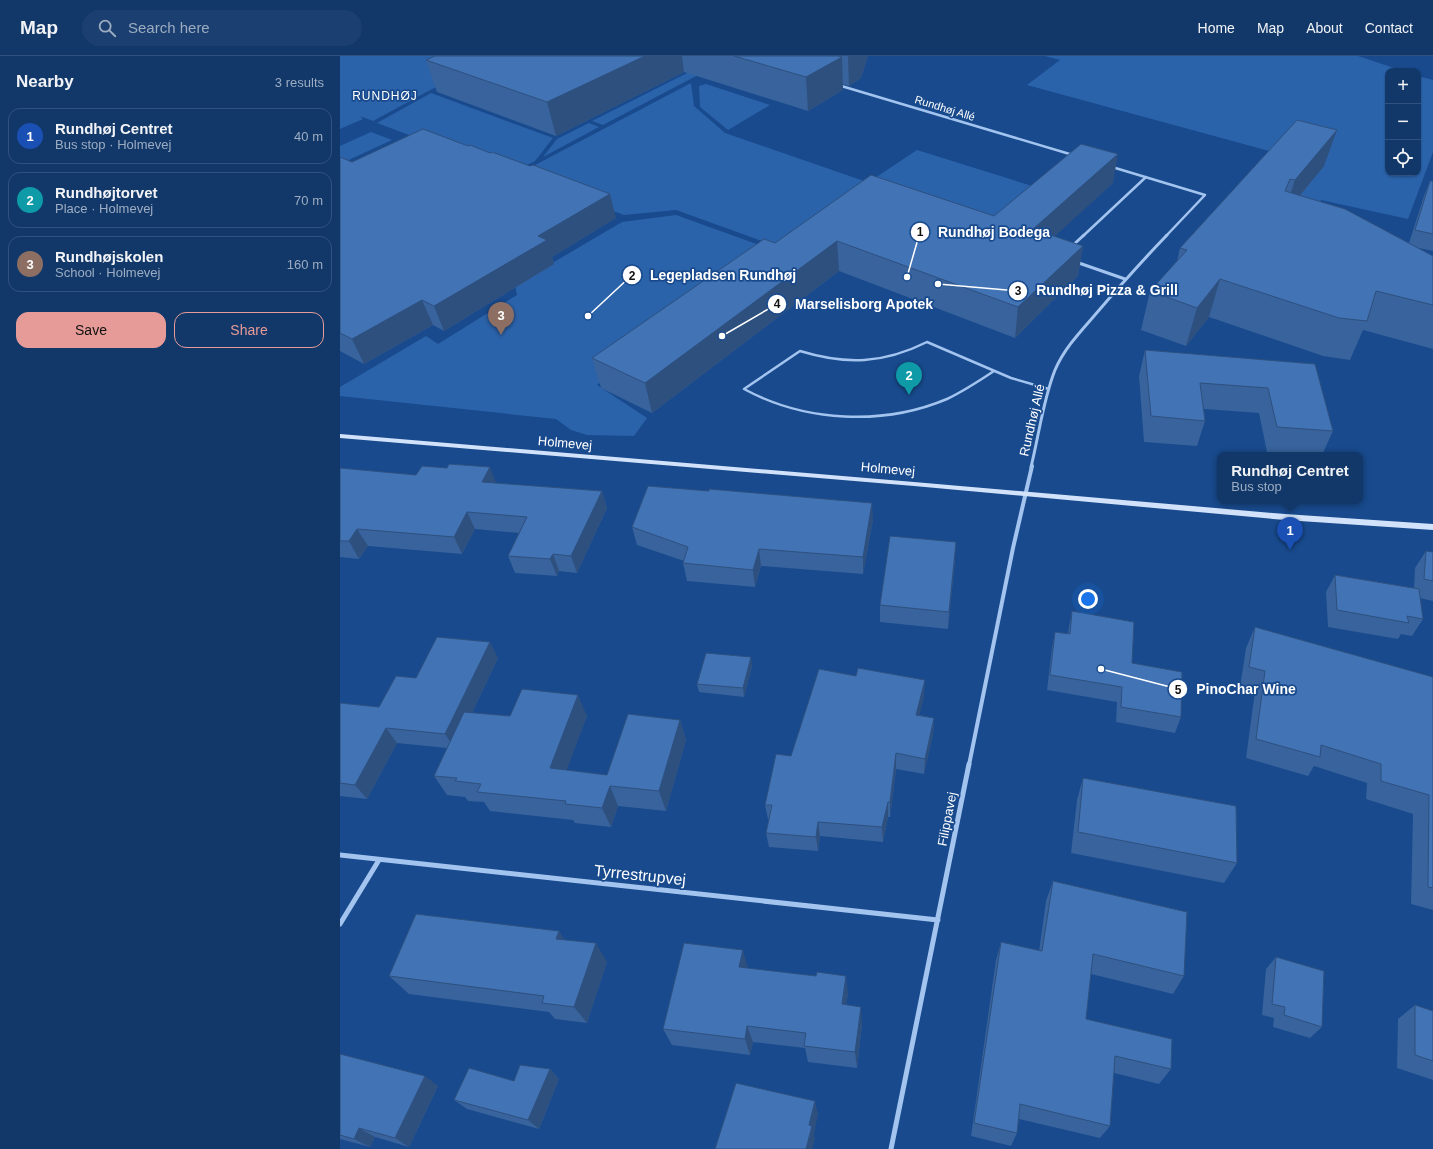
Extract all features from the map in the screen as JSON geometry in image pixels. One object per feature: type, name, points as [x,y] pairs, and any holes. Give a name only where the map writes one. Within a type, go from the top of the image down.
[{"type":"street","name":"Rundhøj Allé","points":[[835,85],[1078,157]]},
{"type":"street","name":"Rundhøj Allé","points":[[1024,494],[1054,370],[1068,345],[1125,279],[1205,196],[1108,166]]},
{"type":"street","points":[[1070,247],[1146,177]]},
{"type":"street","points":[[1073,261],[1125,279]]},
{"type":"street","name":"Holmevej","points":[[340,436],[1285,517],[1433,527]]},
{"type":"street","name":"Filippavej","points":[[891,1149],[1024,494]]},
{"type":"street","name":"Tyrrestrupvej","points":[[340,856],[938,920]]},
{"type":"street","points":[[340,924],[379,860]]},
{"type":"lane","points":[[994,371],[969,389],[943,401],[921,408],[897,413],[872,415],[848,416],[802,410],[780,405],[744,389],[800,351],[816,357],[833,360],[870,361],[901,354],[927,342],[1011,378],[1049,389]]},
{"type":"shaded area","points":[[340,56],[507,56],[434,88],[373,121],[360,116],[363,119],[340,129]]},
{"type":"shaded area","points":[[1045,56],[1358,56],[1394,68],[1385,68],[1385,176],[1421,176],[1421,77],[1433,80],[1433,152],[1408,219],[1321,200],[1266,266],[1228,283],[1324,166],[1027,85],[1060,60]]},
{"type":"shaded area","points":[[707,63],[715,66],[603,125],[592,121]]},
{"type":"shaded area","points":[[691,83],[694,106],[725,133],[864,181],[792,252],[676,210],[624,215],[516,175]]},
{"type":"shaded area","points":[[706,84],[770,105],[728,130],[700,107],[699,86]]},
{"type":"shaded area","points":[[431,93],[553,138],[535,161],[511,173],[377,123]]},
{"type":"shaded area","points":[[589,123],[599,127],[543,157],[557,139]]},
{"type":"shaded area","points":[[371,132],[392,140],[340,164],[340,146]]},
{"type":"shaded area","points":[[917,150],[1045,190],[1001,227],[872,180]]},
{"type":"shaded area","points":[[676,215],[790,256],[762,267],[597,385],[647,418],[634,436],[587,435],[571,430],[556,419],[340,396],[340,387],[426,336],[438,344],[517,295],[515,285],[622,222]]},
{"type":"building","points":[[435,56],[645,56],[547,102],[426,60]]},
{"type":"building","points":[[734,56],[838,56],[842,57],[806,77]]},
{"type":"building","points":[[1297,120],[1337,130],[1295,180],[1290,179],[1285,191],[1345,209],[1433,256],[1433,305],[1376,291],[1367,321],[1339,318],[1220,279],[1197,308],[1150,291],[1187,250],[1180,248]]},
{"type":"building","points":[[423,129],[468,146],[470,145],[490,153],[492,152],[530,166],[533,165],[610,194],[538,236],[547,240],[434,306],[422,300],[352,339],[340,333],[340,157],[352,162]]},
{"type":"building","points":[[1081,144],[1118,154],[1033,229],[1083,246],[1018,307],[837,241],[645,383],[592,358],[764,239],[775,243],[871,175],[994,216]]},
{"type":"building","points":[[1430,181],[1433,181],[1433,234],[1415,230]]},
{"type":"building","points":[[1145,350],[1315,364],[1333,431],[1277,427],[1268,388],[1200,383],[1205,421],[1151,416]]},
{"type":"building","points":[[449,464],[490,467],[482,482],[602,491],[571,556],[553,554],[550,559],[508,556],[527,517],[467,512],[454,537],[357,529],[349,541],[340,541],[340,468],[416,475],[422,466],[447,468]]},
{"type":"building","points":[[648,486],[709,491],[709,489],[872,503],[863,557],[759,549],[753,570],[683,563],[688,547],[632,527]]},
{"type":"building","points":[[890,536],[956,542],[949,612],[880,605]]},
{"type":"building","points":[[1426,551],[1433,552],[1433,581],[1424,579]]},
{"type":"building","points":[[1335,575],[1419,589],[1423,619],[1407,616],[1409,623],[1337,610]]},
{"type":"building","points":[[1072,611],[1134,622],[1132,663],[1182,672],[1181,717],[1121,707],[1122,687],[1050,675],[1055,632],[1070,634]]},
{"type":"building","points":[[1255,627],[1433,677],[1433,888],[1428,887],[1429,795],[1381,781],[1381,764],[1321,745],[1320,757],[1256,739],[1265,671],[1249,667]]},
{"type":"building","points":[[437,637],[490,642],[445,734],[386,728],[355,785],[340,783],[340,703],[379,707],[396,676],[416,678]]},
{"type":"building","points":[[706,653],[751,657],[743,688],[697,684]]},
{"type":"building","points":[[858,668],[925,680],[916,715],[934,718],[925,759],[896,753],[890,802],[888,802],[882,827],[818,822],[816,837],[766,833],[772,805],[765,805],[776,754],[791,756],[819,669],[856,676]]},
{"type":"building","points":[[522,689],[578,695],[550,768],[607,775],[628,714],[680,720],[659,791],[610,786],[602,808],[565,804],[566,801],[477,792],[481,784],[455,781],[457,778],[434,776],[464,712],[510,716]]},
{"type":"building","points":[[1083,778],[1236,806],[1237,863],[1078,832]]},
{"type":"building","points":[[1053,881],[1187,912],[1184,976],[1093,954],[1086,1019],[1172,1039],[1171,1069],[1115,1056],[1110,1126],[1020,1104],[1017,1133],[974,1123],[1001,942],[1042,951]]},
{"type":"building","points":[[416,914],[559,931],[556,939],[596,943],[574,1007],[542,1003],[544,996],[389,976]]},
{"type":"building","points":[[684,943],[743,950],[739,967],[816,976],[817,972],[846,976],[842,1004],[861,1007],[855,1052],[804,1046],[806,1033],[747,1026],[745,1039],[663,1029]]},
{"type":"building","points":[[1276,957],[1324,971],[1322,1027],[1284,1015],[1285,1007],[1272,1004]]},
{"type":"building","points":[[1415,1005],[1433,1011],[1433,1061],[1415,1055]]},
{"type":"building","points":[[340,1054],[425,1076],[395,1138],[359,1128],[354,1139],[340,1135]]},
{"type":"building","points":[[520,1065],[550,1069],[528,1120],[454,1100],[469,1068],[514,1081]]},
{"type":"building","points":[[736,1083],[815,1101],[809,1125],[812,1126],[806,1149],[715,1149]]},
{"type":"place","name":"Rundhøj Bodega","points":[[907,277]]},
{"type":"place","name":"Rundhøj Pizza & Grill","points":[[938,284]]},
{"type":"place","name":"Legepladsen Rundhøj","points":[[588,316]]},
{"type":"place","name":"Rundhøjskolen","points":[[501,335]]},
{"type":"place","name":"Marselisborg Apotek","points":[[722,336]]},
{"type":"place","name":"Rundhøjtorvet","points":[[909,395]]},
{"type":"place","name":"Rundhøj Centret","points":[[1290,550]]},
{"type":"place","name":"PinoChar Wine","points":[[1101,669]]},
{"type":"district","name":"RUNDHØJ","points":[[385,96]]}]
